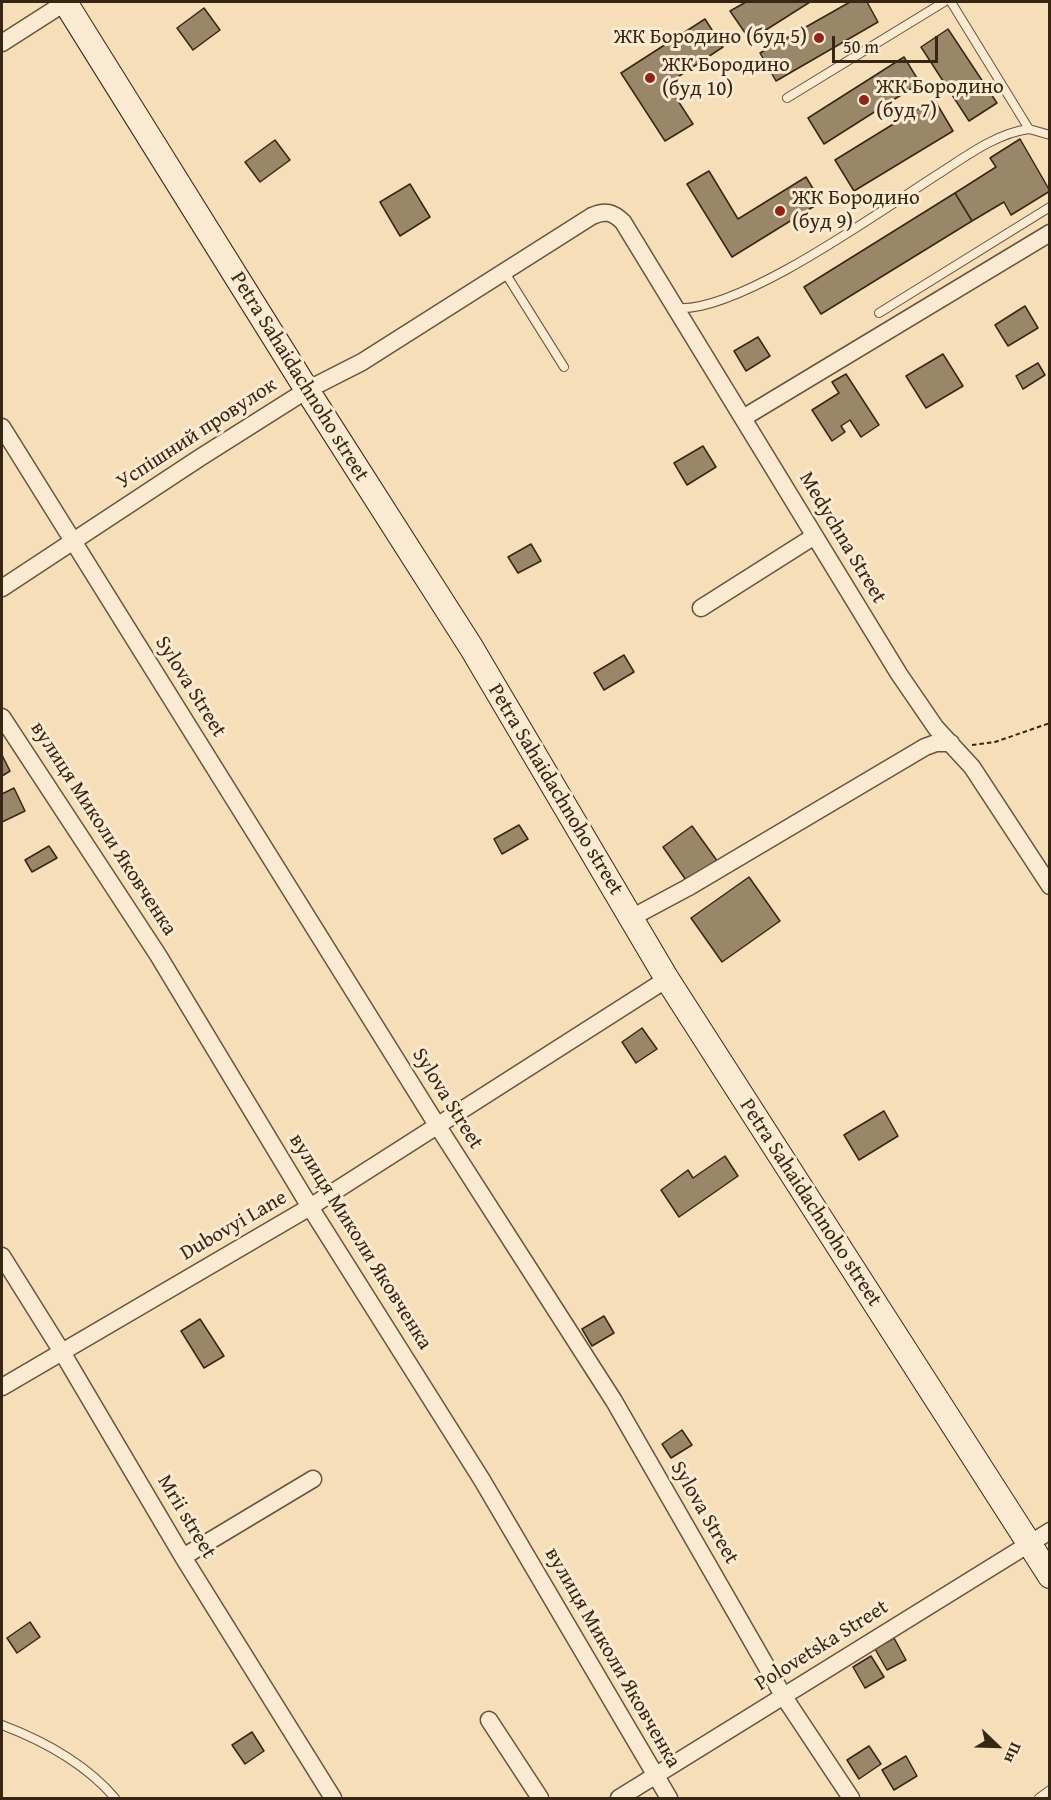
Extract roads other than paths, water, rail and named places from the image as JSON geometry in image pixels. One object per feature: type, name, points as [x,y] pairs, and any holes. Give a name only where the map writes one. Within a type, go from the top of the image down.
[{"type":"street","points":[[2,43],[66,2]]},
{"type":"street","name":"Petra Sahaidachnoho street","points":[[66,2],[307,390],[471,647],[667,979],[1050,1576]]},
{"type":"street","name":"Успішний провулок","points":[[2,588],[307,390],[362,362],[592,216],[604,212]]},
{"type":"street","name":"Medychna Street","points":[[604,212],[615,214],[623,222],[813,537],[912,693],[936,728],[972,767],[1050,886]]},
{"type":"street","points":[[743,418],[1050,233]]},
{"type":"street","name":"Sylova Street","points":[[2,427],[437,1125],[614,1401],[784,1696],[850,1798]]},
{"type":"street","points":[[701,608],[813,537]]},
{"type":"street","name":"вулиця Миколи Яковченка","points":[[2,717],[158,955],[310,1207],[482,1480],[669,1798]]},
{"type":"street","points":[[631,918],[687,888],[926,747],[936,743],[951,743]]},
{"type":"street","name":"Dubovyi Lane","points":[[2,1388],[310,1207],[667,979]]},
{"type":"street","name":"Mrii street","points":[[2,1257],[62,1352],[183,1557],[333,1798]]},
{"type":"street","points":[[183,1557],[313,1479]]},
{"type":"street","name":"Polovetska Street","points":[[619,1798],[1050,1531]]},
{"type":"street","points":[[489,1720],[540,1798]]},
{"type":"lane","points":[[787,98],[944,2]]},
{"type":"lane","points":[[951,2],[1029,129]]},
{"type":"lane","points":[[676,308],[691,310],[768,281],[964,158],[1002,137],[1029,129],[1050,135]]},
{"type":"lane","points":[[879,313],[1050,207]]},
{"type":"lane","points":[[504,271],[564,367]]},
{"type":"lane","points":[[2,1725],[30,1736],[66,1756],[104,1785],[115,1798]]},
{"type":"lane","points":[[1039,1798],[1050,1790]]},
{"type":"place","name":"ЖК Бородино (буд 5)","points":[[819,38]]},
{"type":"place","name":"ЖК Бородино (буд 10)","points":[[650,78]]},
{"type":"place","name":"ЖК Бородино (буд 7)","points":[[864,100]]},
{"type":"place","name":"ЖК Бородино (буд 9)","points":[[780,211]]}]
